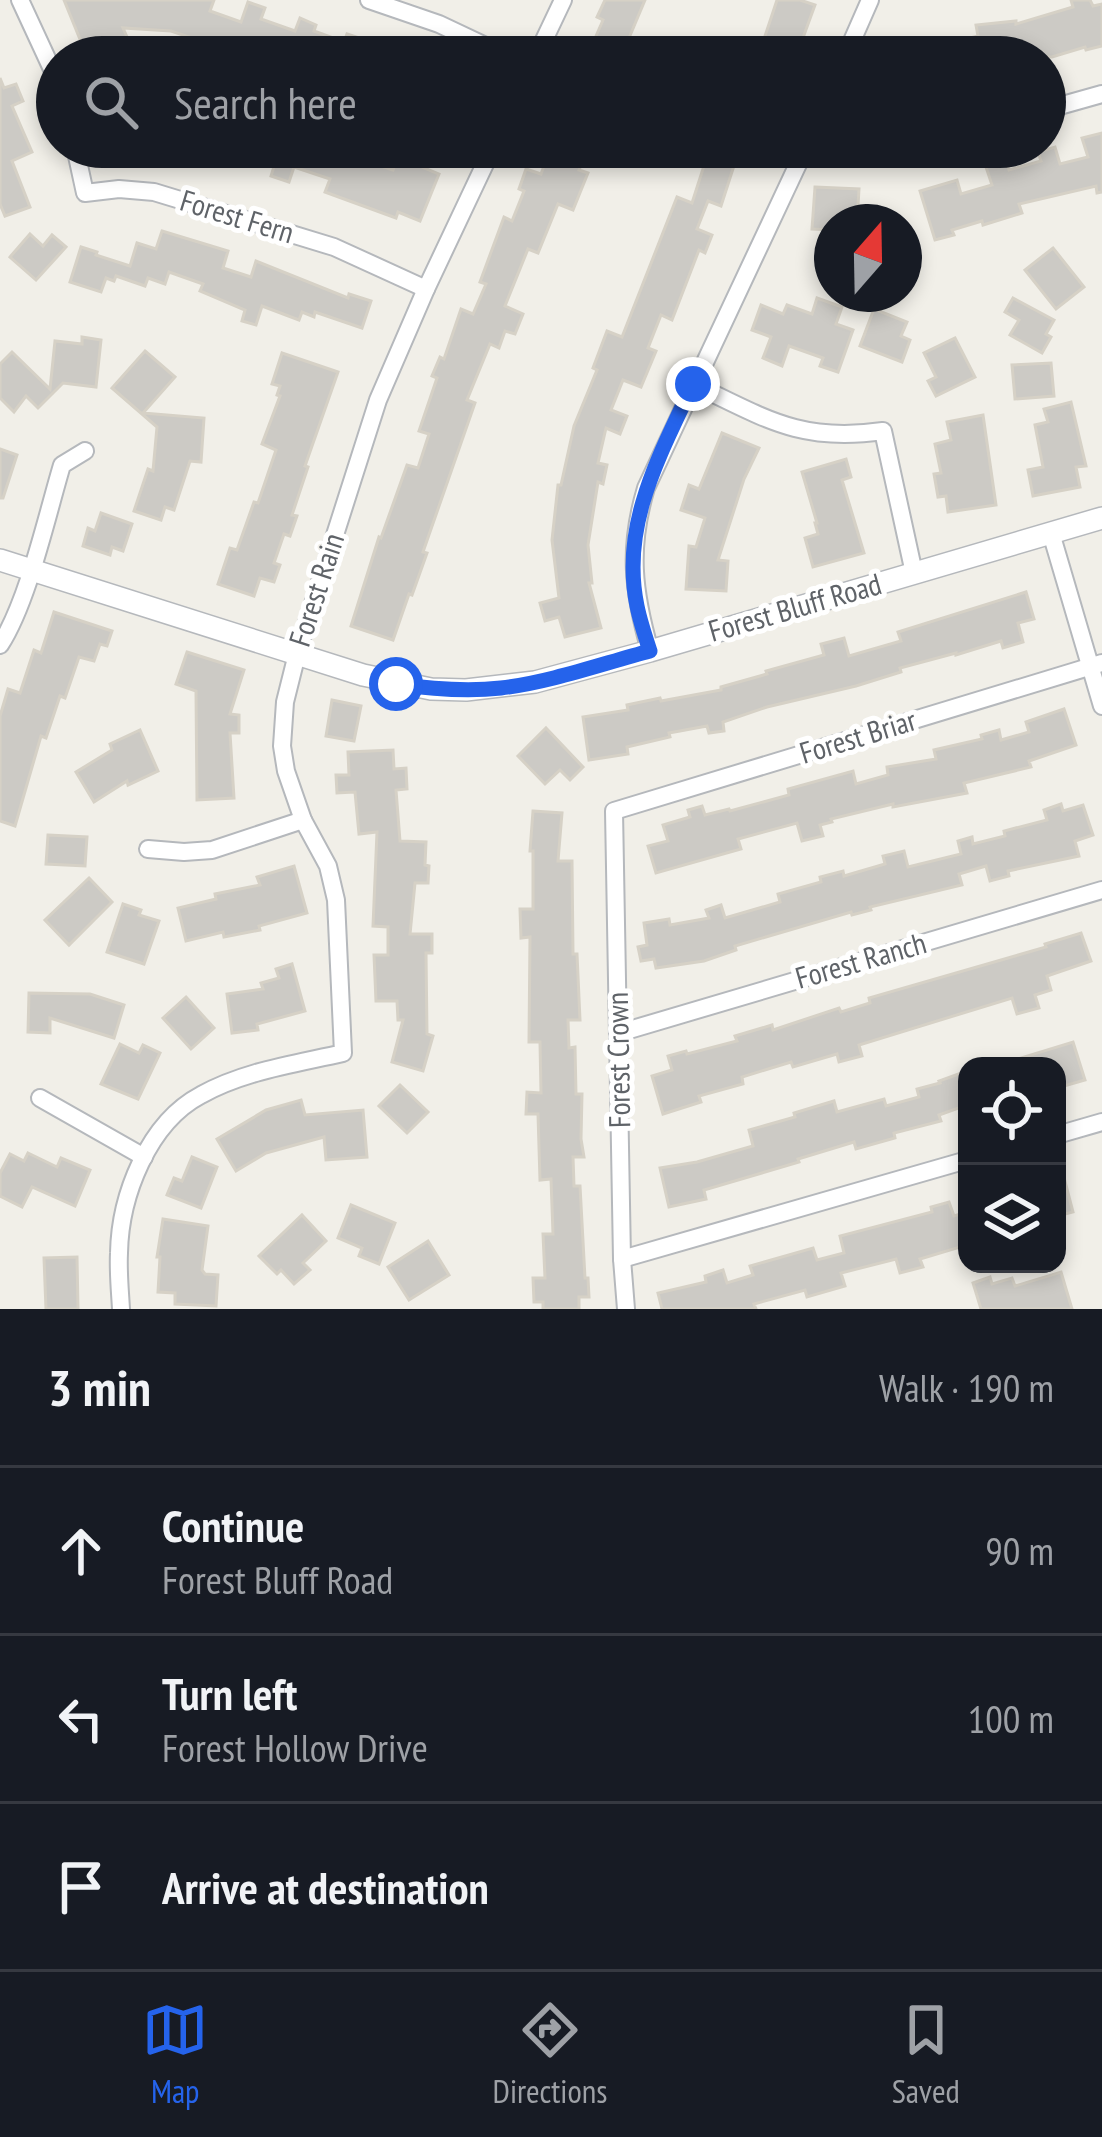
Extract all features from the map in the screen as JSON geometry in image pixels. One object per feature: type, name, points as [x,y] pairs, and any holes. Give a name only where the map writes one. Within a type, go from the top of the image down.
[{"type":"street","points":[[20,0],[37,36]]},
{"type":"street","points":[[369,0],[464,36]]},
{"type":"street","points":[[546,36],[563,0]]},
{"type":"street","points":[[854,36],[870,0]]},
{"type":"street","points":[[1066,104],[1102,94]]},
{"type":"street","name":"Forest Fern","points":[[80,168],[86,193],[154,192],[334,248],[426,289]]},
{"type":"street","name":"Forest Rain","points":[[144,1157],[171,1119],[197,1096],[248,1075],[343,1053],[335,900],[328,866],[303,820],[286,771],[282,746],[285,702],[378,400],[483,168]]},
{"type":"street","points":[[650,651],[634,582],[635,534],[646,488],[796,168]]},
{"type":"street","points":[[693,384],[797,430],[831,436],[883,431],[914,573]]},
{"type":"street","points":[[0,644],[14,618],[62,465],[86,451]]},
{"type":"street","name":"Forest Bluff Road","points":[[0,560],[396,684],[466,690],[535,682],[650,651],[1102,518]]},
{"type":"street","points":[[1052,533],[1096,665],[1102,706]]},
{"type":"street","name":"Forest Briar","points":[[614,812],[1096,665]]},
{"type":"street","name":"Forest Crown","points":[[614,812],[626,1309]]},
{"type":"street","points":[[148,849],[212,850],[303,820]]},
{"type":"street","name":"Forest Ranch","points":[[619,1033],[1102,890]]},
{"type":"street","points":[[40,1098],[144,1157],[123,1216],[118,1250],[121,1309]]},
{"type":"street","points":[[1066,1132],[1102,1122]]},
{"type":"street","points":[[622,1258],[958,1163]]},
{"type":"building","points":[[64,0],[214,0],[210,11],[241,22],[248,2],[265,8],[261,19],[295,31],[300,18],[328,36],[186,36],[123,28],[127,36],[79,36]]},
{"type":"building","points":[[605,0],[645,0],[630,36],[596,36],[603,20],[597,17]]},
{"type":"building","points":[[777,0],[815,5],[804,36],[765,36]]},
{"type":"building","points":[[1071,0],[1102,4],[1102,46],[1066,53],[1066,36],[978,36],[976,25],[1016,24],[1073,7]]},
{"type":"building","points":[[0,78],[4,88],[16,84],[23,101],[12,106],[32,152],[12,161],[30,207],[5,216],[0,204]]},
{"type":"building","points":[[1102,133],[1102,192],[1097,193],[1096,186],[1019,204],[1022,213],[952,230],[954,235],[935,240],[920,191],[957,180],[961,194],[992,185],[986,168],[1066,168],[1066,162],[1088,157],[1082,138]]},
{"type":"building","points":[[274,168],[294,168],[289,182],[271,176]]},
{"type":"building","points":[[297,168],[425,168],[439,174],[420,221],[398,212],[396,218],[325,192],[330,179]]},
{"type":"building","points":[[543,168],[580,168],[588,173],[573,210],[558,204],[538,253],[528,249],[505,306],[523,314],[515,334],[505,331],[499,348],[490,344],[467,400],[475,403],[423,552],[427,553],[393,640],[351,626],[407,465],[418,468],[429,434],[419,431],[437,378],[432,376],[440,357],[444,359],[461,309],[473,314],[504,217],[512,221],[524,191],[519,189],[526,169],[541,174]]},
{"type":"building","points":[[703,168],[733,168],[721,206],[708,201],[697,229],[712,235],[705,253],[699,250],[672,320],[661,315],[648,348],[656,351],[641,387],[623,380],[611,410],[627,416],[620,434],[606,428],[598,463],[607,465],[603,484],[598,482],[588,545],[589,583],[601,628],[565,637],[559,617],[545,621],[540,603],[559,598],[552,540],[558,485],[574,426],[607,331],[622,337],[677,197],[692,203]]},
{"type":"building","points":[[815,187],[859,189],[858,204],[814,204],[812,229]]},
{"type":"building","points":[[162,231],[228,251],[223,268],[251,277],[256,261],[348,298],[349,294],[371,301],[362,328],[315,312],[314,317],[302,312],[299,320],[262,306],[256,325],[242,321],[245,310],[200,291],[203,284],[169,272],[165,284],[148,278],[145,286],[116,276],[114,281],[106,278],[101,292],[70,282],[81,247],[130,266],[137,243],[156,249]]},
{"type":"building","points":[[30,234],[43,246],[52,235],[66,247],[36,280],[10,257]]},
{"type":"building","points":[[1053,248],[1084,287],[1056,309],[1025,270]]},
{"type":"building","points":[[1013,298],[1054,320],[1042,353],[1010,335],[1019,320],[1005,312]]},
{"type":"building","points":[[761,305],[783,314],[787,305],[812,314],[814,308],[814,312],[840,312],[836,324],[853,330],[838,372],[820,366],[823,358],[789,346],[782,366],[763,358],[771,337],[752,330]]},
{"type":"building","points":[[873,312],[907,322],[901,336],[910,340],[902,362],[860,346]]},
{"type":"building","points":[[82,337],[101,340],[96,387],[63,383],[38,408],[26,396],[14,412],[0,398],[0,364],[12,352],[50,389],[55,341],[82,344]]},
{"type":"building","points":[[955,338],[975,377],[936,396],[928,381],[936,377],[924,353]]},
{"type":"building","points":[[145,351],[175,377],[143,413],[204,418],[201,462],[190,461],[174,510],[165,507],[161,520],[134,511],[148,469],[153,471],[157,427],[112,388]]},
{"type":"building","points":[[282,353],[338,372],[305,466],[292,515],[297,516],[290,536],[284,534],[274,563],[280,565],[274,582],[260,578],[254,596],[218,584],[230,548],[237,550],[254,502],[258,503],[276,450],[262,444],[280,396],[280,386],[272,384]]},
{"type":"building","points":[[1051,363],[1054,396],[1015,399],[1012,365]]},
{"type":"building","points":[[1071,402],[1086,466],[1076,467],[1080,487],[1033,496],[1028,470],[1043,467],[1035,425],[1048,422],[1044,409]]},
{"type":"building","points":[[983,415],[996,505],[948,512],[946,496],[938,497],[934,474],[941,473],[935,444],[951,440],[947,422]]},
{"type":"building","points":[[722,433],[759,448],[718,560],[728,561],[726,591],[686,589],[689,546],[696,547],[705,518],[681,510],[689,485],[699,489]]},
{"type":"building","points":[[0,449],[17,455],[3,498],[0,498]]},
{"type":"building","points":[[846,459],[851,477],[842,480],[864,553],[813,567],[805,538],[818,534],[817,523],[802,472]]},
{"type":"building","points":[[101,513],[132,524],[123,551],[112,547],[110,555],[83,546],[88,528],[95,531]]},
{"type":"building","points":[[1026,592],[1034,619],[1018,623],[1023,642],[1003,648],[1001,641],[900,668],[901,672],[856,686],[767,707],[723,722],[724,731],[709,733],[707,726],[669,733],[670,737],[627,747],[628,754],[589,760],[583,717],[628,710],[627,705],[660,698],[721,690],[824,655],[821,644],[844,638],[849,656],[901,641],[898,632]]},
{"type":"building","points":[[54,612],[112,631],[107,646],[100,644],[94,661],[79,657],[46,738],[41,736],[15,826],[0,821],[0,716],[8,689],[20,693],[34,650],[41,653]]},
{"type":"building","points":[[187,652],[244,670],[230,714],[239,715],[239,733],[230,733],[234,798],[197,800],[196,691],[176,684]]},
{"type":"building","points":[[332,700],[361,706],[354,741],[326,736]]},
{"type":"building","points":[[1064,709],[1076,745],[1029,761],[1031,767],[964,783],[967,793],[831,819],[820,825],[823,836],[802,841],[797,823],[738,839],[741,849],[656,873],[648,846],[668,841],[663,825],[690,817],[688,810],[702,806],[705,815],[730,811],[853,771],[856,784],[888,775],[887,767],[936,759],[934,750],[982,739],[981,735],[999,730],[1001,740],[1029,732],[1026,722]]},
{"type":"building","points":[[546,728],[583,767],[570,780],[560,770],[545,784],[518,756]]},
{"type":"building","points":[[140,730],[158,771],[128,785],[127,781],[94,802],[76,772],[112,750],[110,744]]},
{"type":"building","points":[[393,750],[394,769],[406,768],[407,789],[396,790],[400,841],[426,842],[425,865],[429,866],[428,883],[415,883],[410,934],[432,934],[432,953],[426,953],[427,1034],[433,1036],[423,1071],[392,1062],[403,1020],[398,1020],[397,1001],[376,1001],[374,955],[388,955],[388,927],[373,926],[377,832],[359,834],[355,792],[337,793],[336,775],[349,775],[348,752]]},
{"type":"building","points":[[1061,804],[1063,811],[1083,805],[1093,835],[1075,841],[1079,856],[1008,871],[1009,876],[990,881],[986,866],[959,874],[962,885],[735,946],[736,950],[704,961],[656,968],[654,959],[641,961],[638,947],[647,945],[644,923],[669,919],[670,925],[709,918],[706,910],[721,905],[725,918],[780,902],[778,894],[821,882],[820,877],[843,871],[844,876],[885,864],[883,856],[904,851],[908,867],[961,854],[958,841],[972,837],[973,844],[1005,836],[1004,831],[1047,820],[1044,810]]},
{"type":"building","points":[[533,811],[562,813],[558,861],[572,861],[573,954],[577,954],[580,1020],[568,1020],[569,1048],[575,1047],[576,1094],[582,1094],[584,1157],[573,1157],[574,1186],[580,1186],[589,1297],[579,1297],[579,1309],[543,1309],[543,1302],[534,1302],[533,1278],[545,1278],[543,1234],[553,1234],[551,1179],[540,1180],[538,1114],[526,1114],[527,1092],[541,1093],[540,1042],[529,1042],[530,937],[521,938],[520,909],[533,909]]},
{"type":"building","points":[[48,835],[87,837],[85,866],[46,864]]},
{"type":"building","points":[[294,866],[307,913],[259,926],[260,930],[186,941],[178,908],[260,885],[257,877]]},
{"type":"building","points":[[89,878],[112,902],[69,945],[45,920]]},
{"type":"building","points":[[123,904],[159,921],[144,964],[107,952]]},
{"type":"building","points":[[1081,933],[1091,961],[1047,976],[1051,990],[1035,995],[1039,1008],[1017,1014],[1012,998],[859,1045],[862,1056],[839,1062],[837,1054],[793,1067],[791,1062],[742,1077],[743,1084],[699,1096],[701,1102],[663,1114],[652,1076],[672,1070],[668,1056],[737,1041],[735,1036],[772,1025],[773,1030],[839,1008],[841,1012],[870,1003],[869,998]]},
{"type":"building","points":[[292,964],[305,1011],[257,1024],[258,1030],[232,1033],[227,994],[263,989],[261,983],[279,978],[276,969]]},
{"type":"building","points":[[29,993],[90,994],[124,1005],[114,1038],[50,1018],[50,1033],[28,1032]]},
{"type":"building","points":[[186,997],[214,1028],[191,1049],[163,1018]]},
{"type":"building","points":[[1073,1042],[1085,1080],[1066,1085],[1066,1057],[1024,1057]]},
{"type":"building","points":[[120,1044],[139,1053],[143,1045],[160,1053],[138,1099],[101,1084]]},
{"type":"building","points":[[958,1074],[958,1108],[939,1115],[941,1121],[856,1149],[854,1142],[798,1159],[704,1190],[706,1199],[669,1207],[660,1168],[753,1146],[749,1130],[795,1117],[794,1113],[834,1101],[837,1112],[884,1099],[886,1106],[919,1097],[917,1089]]},
{"type":"building","points":[[400,1085],[428,1112],[407,1133],[379,1106]]},
{"type":"building","points":[[301,1100],[305,1115],[363,1110],[367,1157],[326,1160],[324,1137],[266,1153],[236,1171],[217,1139],[266,1110]]},
{"type":"building","points":[[28,1153],[57,1167],[61,1158],[90,1170],[75,1206],[32,1187],[22,1207],[0,1196],[0,1173],[10,1154],[24,1161]]},
{"type":"building","points":[[192,1157],[217,1167],[201,1208],[167,1195],[174,1178],[182,1181]]},
{"type":"building","points":[[1066,1185],[1073,1212],[1066,1214]]},
{"type":"building","points":[[949,1202],[954,1216],[958,1215],[958,1248],[920,1259],[923,1267],[900,1273],[896,1259],[841,1273],[845,1286],[807,1297],[805,1290],[754,1304],[756,1309],[662,1309],[658,1293],[706,1282],[705,1276],[723,1270],[727,1283],[753,1275],[750,1266],[813,1248],[817,1260],[844,1253],[840,1236],[932,1212],[931,1207]]},
{"type":"building","points":[[351,1205],[395,1223],[379,1264],[359,1256],[362,1248],[338,1238]]},
{"type":"building","points":[[302,1215],[326,1241],[303,1263],[310,1270],[294,1284],[259,1256]]},
{"type":"building","points":[[163,1219],[208,1226],[202,1270],[218,1275],[216,1306],[175,1304],[175,1293],[158,1292]]},
{"type":"building","points":[[428,1241],[449,1275],[409,1300],[388,1267]]},
{"type":"building","points":[[77,1257],[78,1309],[46,1309],[44,1258]]},
{"type":"building","points":[[1061,1273],[1072,1309],[981,1309],[973,1283],[990,1277],[992,1284],[1012,1278],[1015,1286]]},
{"type":"route","points":[[396,684],[430,689],[501,688],[650,651],[637,606],[635,534],[646,488],[693,384]]}]
